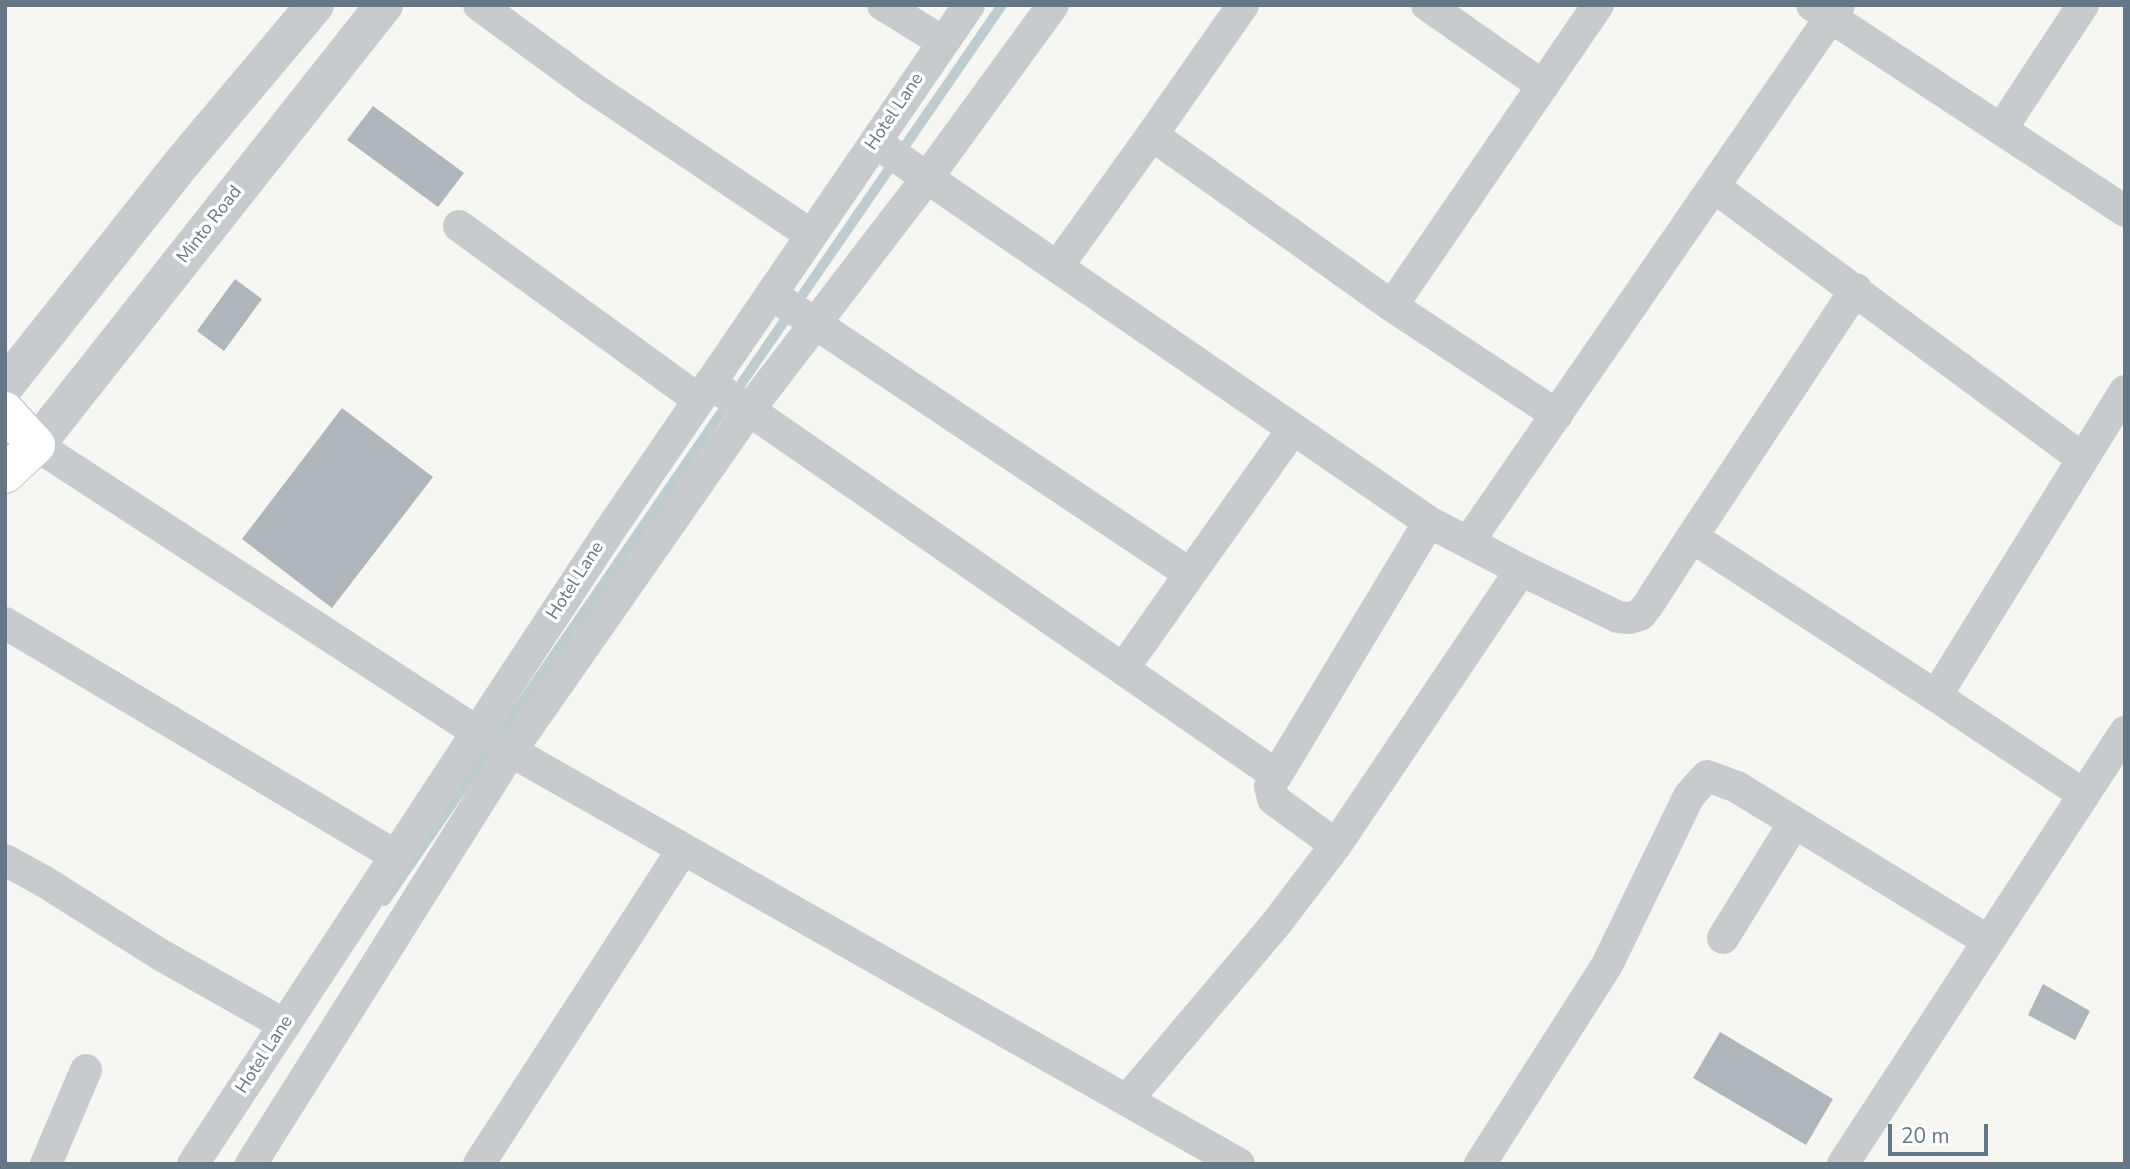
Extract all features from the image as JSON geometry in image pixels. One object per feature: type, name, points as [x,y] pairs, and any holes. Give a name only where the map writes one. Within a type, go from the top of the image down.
[{"type":"main road","points":[[5,411],[36,445]]},
{"type":"main road","name":"Minto Road","points":[[5,474],[36,445]]},
{"type":"street","points":[[5,386],[182,163],[314,5]]},
{"type":"street","name":"Minto Road","points":[[36,445],[384,5]]},
{"type":"street","points":[[479,5],[591,87],[811,235]]},
{"type":"street","points":[[883,5],[943,42]]},
{"type":"street","name":"Hotel Lane","points":[[212,1160],[285,1025],[396,856],[497,743],[704,391],[969,5]]},
{"type":"street","points":[[251,1164],[497,743],[815,324],[923,175],[1054,5]]},
{"type":"street","points":[[1057,267],[1243,5]]},
{"type":"street","points":[[1427,5],[1543,86]]},
{"type":"street","points":[[1392,306],[1598,5]]},
{"type":"street","points":[[2003,128],[2082,5]]},
{"type":"street","points":[[1469,541],[1714,187],[1828,9],[2125,211]]},
{"type":"street","points":[[1152,135],[1392,306],[1556,415]]},
{"type":"street","points":[[875,142],[1429,522],[1618,617],[1640,615],[1648,605],[1856,289]]},
{"type":"street","points":[[1714,187],[1856,289],[2083,459]]},
{"type":"street","points":[[458,226],[704,391],[749,410],[1276,775]]},
{"type":"street","points":[[771,294],[1190,575]]},
{"type":"street","points":[[1936,696],[2125,390]]},
{"type":"street","points":[[1123,669],[1293,429]]},
{"type":"street","points":[[36,445],[497,743],[1239,1164]]},
{"type":"street","points":[[1336,845],[1273,799],[1270,786],[1429,522]]},
{"type":"street","points":[[1692,537],[2084,795]]},
{"type":"street","points":[[1127,1100],[1275,925],[1336,845],[1521,570]]},
{"type":"street","points":[[5,623],[396,856]]},
{"type":"street","points":[[1843,1164],[2125,732]]},
{"type":"street","points":[[1480,1164],[1607,965],[1698,782],[1707,776],[1715,776],[1988,941]]},
{"type":"street","points":[[1723,938],[1794,823]]},
{"type":"street","points":[[479,1164],[683,849]]},
{"type":"street","points":[[5,860],[161,955],[285,1025]]},
{"type":"street","points":[[46,1164],[86,1069]]},
{"type":"building","points":[[373,106],[464,173],[438,207],[347,140]]},
{"type":"building","points":[[235,279],[262,299],[224,351],[197,331]]},
{"type":"building","points":[[342,408],[433,477],[332,608],[242,539]]},
{"type":"building","points":[[2043,984],[2090,1011],[2075,1040],[2028,1015]]},
{"type":"building","points":[[1720,1032],[1833,1099],[1806,1145],[1693,1078]]},
{"type":"waterway","points":[[385,901],[1002,5]]}]
